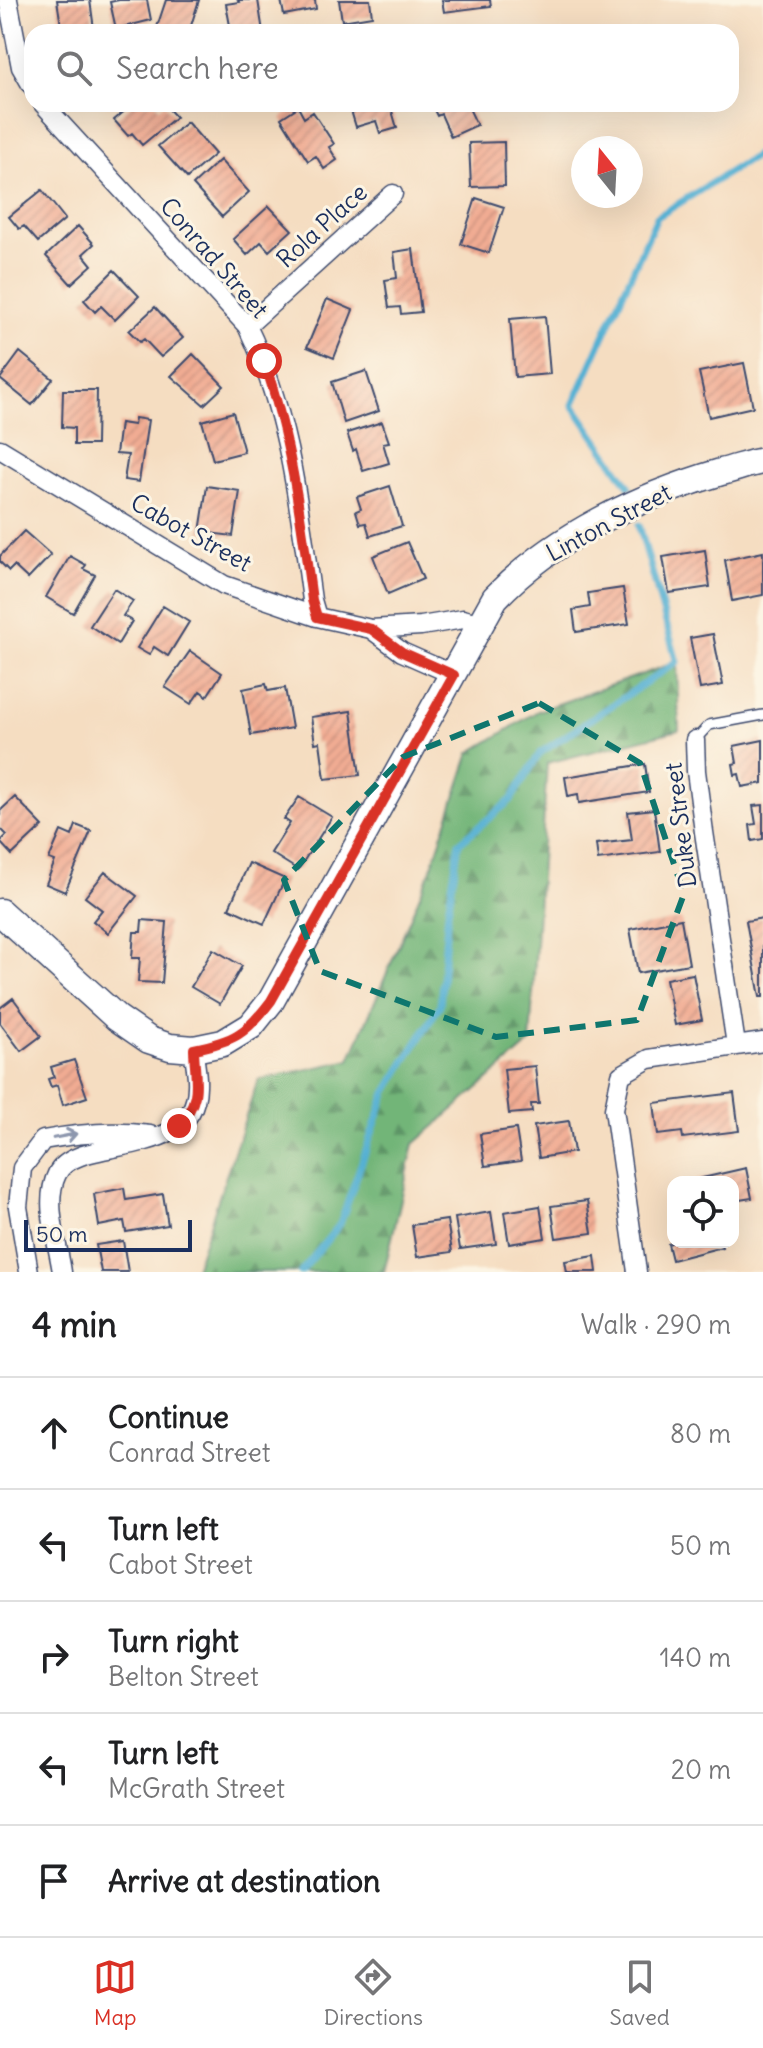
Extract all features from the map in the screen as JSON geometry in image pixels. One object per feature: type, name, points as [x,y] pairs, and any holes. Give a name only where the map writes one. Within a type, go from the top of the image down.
[{"type":"street","points":[[8,0],[24,72]]},
{"type":"street","name":"Conrad Street","points":[[50,112],[247,326],[279,402],[317,617]]},
{"type":"street","name":"Rola Place","points":[[247,326],[393,194]]},
{"type":"street","name":"Cabot Street","points":[[0,449],[224,585],[317,617],[371,629],[421,626],[463,619],[481,624]]},
{"type":"street","name":"Linton Street","points":[[194,1049],[223,1043],[251,1026],[271,1001],[495,598],[514,578],[612,515],[676,485],[763,461]]},
{"type":"street","name":"Cabot Street","points":[[371,629],[402,652],[454,675]]},
{"type":"street","name":"Duke Street","points":[[695,740],[704,832],[736,1045]]},
{"type":"street","points":[[0,912],[117,1018],[149,1040],[170,1047],[194,1049],[198,1087],[192,1110],[179,1126],[160,1136],[66,1161],[56,1174],[51,1198],[62,1272]]},
{"type":"street","points":[[637,1272],[614,1109],[621,1075],[649,1059],[763,1042]]},
{"type":"street","points":[[29,1272],[18,1207],[22,1168],[43,1140],[76,1133],[125,1132],[160,1136]]},
{"type":"lane","points":[[695,740],[709,725],[763,715]]},
{"type":"highlighted area","points":[[539,703],[640,763],[684,894],[637,1020],[496,1037],[320,971],[284,880],[403,757]]},
{"type":"green space","points":[[677,662],[679,730],[547,763],[530,1043],[414,1144],[384,1272],[194,1272],[258,1080],[350,1060],[431,869],[470,753],[538,711]]},
{"type":"building","points":[[57,0],[90,0],[93,24],[61,24]]},
{"type":"building","points":[[147,0],[151,20],[115,24],[110,2]]},
{"type":"building","points":[[166,0],[199,0],[192,24],[158,24]]},
{"type":"building","points":[[258,0],[262,24],[230,24],[226,4]]},
{"type":"building","points":[[281,0],[315,0],[316,9],[284,15]]},
{"type":"building","points":[[339,0],[370,0],[372,16],[342,21]]},
{"type":"building","points":[[442,0],[490,0],[491,6],[444,12]]},
{"type":"building","points":[[124,112],[171,112],[176,117],[142,145],[132,133],[128,136],[114,120]]},
{"type":"building","points":[[290,112],[301,112],[304,118],[313,112],[334,144],[329,147],[337,160],[324,169],[316,156],[308,161],[281,118]]},
{"type":"building","points":[[351,112],[392,112],[397,128],[380,133],[376,121],[356,127]]},
{"type":"building","points":[[435,112],[471,112],[477,125],[451,137],[441,114],[437,116]]},
{"type":"building","points":[[187,122],[215,154],[187,178],[158,146]]},
{"type":"building","points":[[504,142],[505,186],[471,187],[469,143]]},
{"type":"building","points":[[220,160],[249,192],[222,217],[193,185]]},
{"type":"building","points":[[42,190],[65,219],[38,242],[24,226],[19,229],[9,217]]},
{"type":"building","points":[[476,198],[504,207],[489,253],[461,244]]},
{"type":"building","points":[[269,206],[292,230],[269,251],[261,242],[247,255],[233,239]]},
{"type":"building","points":[[78,226],[94,244],[83,254],[92,265],[71,284],[46,256]]},
{"type":"building","points":[[413,249],[421,312],[401,314],[400,307],[389,308],[385,280],[397,278],[394,252]]},
{"type":"building","points":[[114,270],[139,296],[115,320],[101,306],[95,312],[84,300]]},
{"type":"building","points":[[327,299],[353,310],[334,358],[307,347]]},
{"type":"building","points":[[155,307],[183,338],[161,357],[144,339],[140,342],[129,331]]},
{"type":"building","points":[[545,316],[550,374],[515,377],[510,319]]},
{"type":"building","points":[[20,352],[53,379],[32,405],[0,379]]},
{"type":"building","points":[[193,354],[224,386],[204,405],[171,376]]},
{"type":"building","points":[[744,363],[753,407],[709,417],[699,372]]},
{"type":"building","points":[[366,371],[379,411],[344,423],[332,382]]},
{"type":"building","points":[[63,390],[97,390],[96,445],[74,445],[74,428],[62,427]]},
{"type":"building","points":[[233,412],[244,452],[213,460],[202,421]]},
{"type":"building","points":[[135,418],[148,420],[139,482],[124,480],[128,455],[116,454],[120,423],[134,425]]},
{"type":"building","points":[[382,422],[389,442],[383,443],[389,463],[363,471],[347,433]]},
{"type":"building","points":[[207,486],[240,491],[233,536],[200,532]]},
{"type":"building","points":[[390,486],[402,526],[370,536],[366,523],[360,524],[356,511],[361,509],[357,497]]},
{"type":"building","points":[[24,531],[51,555],[28,579],[14,566],[9,571],[0,562],[0,556]]},
{"type":"building","points":[[407,542],[423,579],[388,594],[373,556]]},
{"type":"building","points":[[705,550],[710,587],[669,593],[663,557]]},
{"type":"building","points":[[763,552],[763,595],[732,601],[725,560]]},
{"type":"building","points":[[70,556],[86,565],[83,569],[95,575],[73,613],[46,597]]},
{"type":"building","points":[[623,588],[629,624],[576,632],[573,610],[590,607],[588,593]]},
{"type":"building","points":[[114,589],[133,601],[123,616],[132,621],[118,644],[90,626]]},
{"type":"building","points":[[163,606],[189,622],[168,656],[154,647],[149,655],[137,648]]},
{"type":"building","points":[[713,634],[723,685],[700,689],[690,638]]},
{"type":"building","points":[[190,651],[222,673],[207,696],[200,691],[191,704],[165,687]]},
{"type":"building","points":[[266,684],[268,691],[285,688],[292,728],[251,735],[243,689]]},
{"type":"building","points":[[351,711],[360,775],[325,779],[320,742],[315,743],[311,717]]},
{"type":"building","points":[[763,740],[763,783],[742,787],[739,774],[735,775],[733,764],[737,763],[734,746]]},
{"type":"building","points":[[645,764],[649,792],[579,803],[578,794],[568,796],[565,777]]},
{"type":"building","points":[[15,797],[43,826],[12,855],[0,842],[7,835],[0,828],[0,811]]},
{"type":"building","points":[[299,797],[332,817],[298,870],[271,853],[290,823],[284,819]]},
{"type":"building","points":[[763,805],[763,839],[752,841],[750,825],[756,824],[753,806]]},
{"type":"building","points":[[654,809],[660,852],[598,860],[596,844],[632,840],[628,812]]},
{"type":"building","points":[[76,825],[91,831],[65,892],[46,884],[55,861],[49,859],[61,831],[72,836]]},
{"type":"building","points":[[249,863],[285,879],[264,924],[229,908]]},
{"type":"building","points":[[105,872],[137,896],[108,933],[93,921],[102,910],[85,897]]},
{"type":"building","points":[[763,918],[763,997],[760,997],[746,921]]},
{"type":"building","points":[[681,919],[689,964],[638,973],[630,929]]},
{"type":"building","points":[[142,920],[167,922],[162,983],[138,982],[140,958],[132,958],[134,932],[141,932]]},
{"type":"building","points":[[213,949],[242,966],[220,1004],[191,987]]},
{"type":"building","points":[[693,974],[702,1020],[675,1025],[666,979]]},
{"type":"building","points":[[13,998],[41,1036],[21,1051],[0,1023],[0,1008]]},
{"type":"building","points":[[74,1060],[87,1097],[63,1105],[57,1085],[51,1087],[48,1079],[54,1077],[51,1067]]},
{"type":"building","points":[[535,1066],[539,1104],[531,1104],[532,1112],[509,1114],[504,1069]]},
{"type":"building","points":[[734,1093],[739,1131],[683,1138],[682,1132],[658,1135],[654,1103]]},
{"type":"building","points":[[569,1121],[574,1152],[539,1158],[534,1126]]},
{"type":"building","points":[[516,1129],[521,1161],[485,1166],[480,1134]]},
{"type":"building","points":[[746,1168],[752,1198],[739,1200],[739,1176],[711,1176]]},
{"type":"building","points":[[124,1188],[126,1200],[163,1194],[168,1225],[126,1232],[124,1221],[99,1226],[94,1194]]},
{"type":"building","points":[[587,1201],[592,1233],[556,1238],[551,1206]]},
{"type":"building","points":[[540,1206],[545,1238],[509,1244],[504,1212]]},
{"type":"building","points":[[491,1212],[496,1244],[460,1249],[455,1218]]},
{"type":"building","points":[[447,1220],[452,1252],[417,1257],[412,1225]]},
{"type":"building","points":[[123,1241],[128,1272],[101,1272],[96,1245]]},
{"type":"building","points":[[669,1248],[718,1248],[672,1260]]},
{"type":"building","points":[[595,1256],[597,1272],[567,1272],[565,1261]]},
{"type":"waterway","points":[[629,486],[573,405],[657,217],[763,151]]},
{"type":"waterway","points":[[301,1272],[340,1224],[386,1093],[440,1005],[448,911],[459,843],[511,800],[540,753],[677,662],[639,525]]},
{"type":"route","points":[[179,1126],[192,1110],[198,1087],[194,1049],[223,1043],[251,1026],[271,1001],[454,675],[402,652],[371,629],[317,617],[290,453],[279,402],[264,361]]}]
